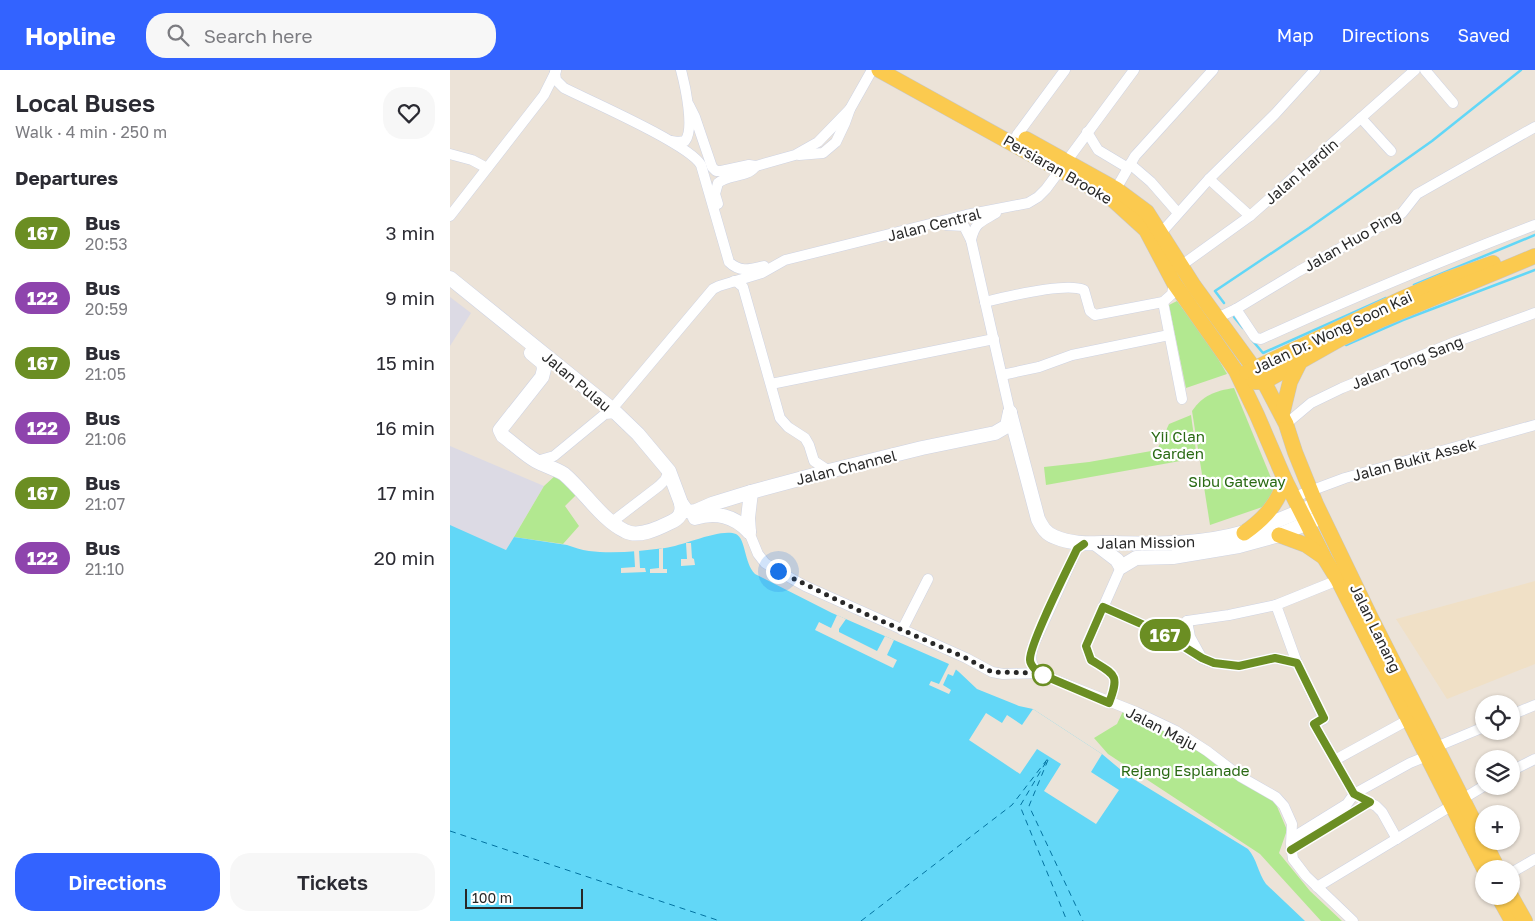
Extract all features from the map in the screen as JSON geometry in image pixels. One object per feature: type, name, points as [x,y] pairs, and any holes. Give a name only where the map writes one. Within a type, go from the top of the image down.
[{"type":"main road","name":"Persiaran Brooke","points":[[879,70],[1067,159],[1139,223],[1152,238],[1174,283],[1238,375],[1257,415]]},
{"type":"main road","name":"Persiaran Brooke","points":[[899,70],[1017,135],[1067,159],[1116,189],[1147,212],[1216,318],[1259,378]]},
{"type":"main road","name":"Jalan Dr. Wong Soon Kai","points":[[1259,378],[1312,340],[1432,286],[1535,246]]},
{"type":"main road","name":"Jalan Dr. Wong Soon Kai","points":[[1238,375],[1259,378],[1300,362],[1340,339],[1383,319],[1535,256]]},
{"type":"main road","points":[[1284,419],[1290,382],[1300,362]]},
{"type":"main road","points":[[1257,415],[1259,378]]},
{"type":"main road","name":"Jalan Lanang","points":[[1259,378],[1284,419],[1316,504],[1456,802],[1480,860]]},
{"type":"main road","name":"Jalan Lanang","points":[[1257,415],[1285,480],[1325,559],[1338,580],[1408,720],[1431,752]]},
{"type":"main road","points":[[1244,533],[1271,510],[1282,492],[1285,480]]},
{"type":"main road","points":[[1279,536],[1306,545],[1325,559]]},
{"type":"main road","name":"Jalan Lanang","points":[[1456,802],[1492,860]]},
{"type":"main road","points":[[1503,905],[1512,921]]},
{"type":"main road","points":[[1516,905],[1525,921]]},
{"type":"street","points":[[681,70],[689,105],[712,167],[716,171],[721,171],[749,165],[756,166]]},
{"type":"street","points":[[782,262],[776,259],[741,264],[736,262],[733,258],[715,194],[716,188],[724,179],[748,172],[756,166],[795,155],[823,153],[832,147],[841,133],[850,109],[872,70]]},
{"type":"street","points":[[1017,135],[1065,70]]},
{"type":"street","name":"Jalan Central","points":[[782,262],[966,216],[1028,203],[1038,197],[1134,70]]},
{"type":"street","points":[[1116,189],[1135,156],[1213,70]]},
{"type":"street","points":[[1161,233],[1209,178],[1275,114],[1315,70]]},
{"type":"street","name":"Jalan Hardin","points":[[1182,265],[1250,216],[1415,70]]},
{"type":"street","points":[[1425,70],[1453,102]]},
{"type":"street","points":[[556,71],[556,80],[564,88],[670,141],[698,159],[702,164],[729,262],[736,268],[743,270],[782,262]]},
{"type":"street","points":[[450,216],[544,94],[556,71]]},
{"type":"street","points":[[544,94],[554,89],[564,88]]},
{"type":"street","points":[[670,141],[685,141],[688,137],[689,105]]},
{"type":"street","points":[[1361,118],[1391,150]]},
{"type":"street","name":"Jalan Huo Ping","points":[[1216,318],[1236,310],[1299,271],[1395,218],[1402,213],[1417,194],[1535,127]]},
{"type":"street","points":[[1087,132],[1095,146],[1129,166],[1150,182],[1178,213]]},
{"type":"street","points":[[1067,159],[1095,146]]},
{"type":"street","points":[[451,155],[472,160],[487,168]]},
{"type":"street","points":[[1209,178],[1250,216]]},
{"type":"street","points":[[971,240],[977,224],[1003,209]]},
{"type":"street","points":[[935,224],[964,226],[971,240],[1022,462]]},
{"type":"street","points":[[1236,310],[1254,336],[1261,339],[1456,255],[1535,225]]},
{"type":"street","points":[[569,374],[551,374],[542,377],[500,430],[503,436],[537,461],[553,462],[610,413],[713,289],[741,282],[782,262]]},
{"type":"street","name":"Jalan Pulau","points":[[450,278],[599,398],[610,413],[638,434],[669,471],[681,503]]},
{"type":"street","points":[[741,282],[780,418],[788,427],[804,438],[809,445],[814,461],[829,471]]},
{"type":"street","points":[[985,302],[1036,291],[1077,288],[1084,290],[1090,311],[1095,314],[1163,302],[1172,294],[1174,283]]},
{"type":"street","name":"Jalan Pulau","points":[[450,289],[537,358],[544,365],[542,377]]},
{"type":"street","points":[[1163,302],[1182,399]]},
{"type":"street","name":"Jalan Tong Sang","points":[[1284,419],[1342,388],[1456,342],[1535,313]]},
{"type":"street","points":[[1002,374],[1039,367],[1072,355],[1169,335]]},
{"type":"street","points":[[771,384],[994,339]]},
{"type":"street","points":[[1010,412],[1007,426],[996,433],[1010,443],[1022,462]]},
{"type":"street","name":"Jalan Bukit Assek","points":[[1294,497],[1316,504],[1345,478],[1535,425]]},
{"type":"street","name":"Jalan Channel","points":[[681,503],[690,512],[700,510],[712,504],[751,492],[829,471],[922,448],[996,433]]},
{"type":"street","points":[[553,462],[612,522],[626,532],[639,534],[670,523],[706,514],[736,520],[749,532]]},
{"type":"street","name":"Jalan Mission","points":[[1022,462],[1036,513],[1045,531],[1062,540],[1090,544],[1188,544],[1244,533],[1277,522],[1304,517]]},
{"type":"street","points":[[612,522],[659,486],[665,480],[669,471]]},
{"type":"street","points":[[751,492],[748,518],[749,532],[758,554],[765,563],[857,610],[966,658],[992,672],[1038,673]]},
{"type":"street","points":[[670,523],[679,518],[682,513],[681,503]]},
{"type":"street","name":"Jalan Mission","points":[[1121,567],[1136,558],[1199,554],[1279,536],[1304,517],[1316,504]]},
{"type":"street","points":[[1038,673],[1030,663],[1033,646],[1077,549],[1090,544],[1117,560],[1121,567],[1086,646],[1091,660],[1107,668],[1114,677],[1116,684],[1109,703]]},
{"type":"street","points":[[902,630],[928,579]]},
{"type":"street","points":[[1162,633],[1178,629],[1187,621],[1229,615],[1276,605],[1338,580]]},
{"type":"street","points":[[1276,605],[1297,663],[1324,718],[1314,724],[1354,794],[1370,802],[1382,812],[1397,839]]},
{"type":"street","points":[[1103,607],[1162,633],[1202,658],[1214,663],[1232,666],[1275,658],[1297,663]]},
{"type":"street","points":[[1187,621],[1192,644],[1202,658]]},
{"type":"street","points":[[1275,658],[1284,647],[1287,637]]},
{"type":"street","name":"Jalan Maju","points":[[1038,673],[1109,703],[1136,712],[1176,731],[1207,751],[1241,777],[1276,797],[1284,806],[1292,824],[1291,850]]},
{"type":"street","points":[[1520,711],[1535,705]]},
{"type":"street","points":[[1335,760],[1408,720]]},
{"type":"street","points":[[1292,838],[1348,804],[1354,794],[1431,752],[1475,731]]},
{"type":"street","points":[[1520,766],[1535,759]]},
{"type":"street","points":[[1318,887],[1475,791]]},
{"type":"street","points":[[1354,921],[1300,869],[1293,859],[1291,850],[1370,802]]},
{"type":"street","points":[[1520,868],[1535,859]]},
{"type":"shaded area","points":[[450,297],[471,313],[450,346]]},
{"type":"shaded area","points":[[450,446],[544,486],[506,550],[450,526]]},
{"type":"shaded area","points":[[1535,581],[1535,664],[1447,699],[1396,619]]},
{"type":"green space","points":[[1177,301],[1210,345],[1227,374],[1186,388],[1169,305]]},
{"type":"green space","name":"Sibu Gateway","points":[[1234,388],[1276,490],[1271,504],[1210,525],[1192,411],[1205,397]]},
{"type":"green space","name":"Yii Clan Garden","points":[[1191,415],[1197,458],[1046,485],[1044,467],[1089,462],[1157,450],[1169,424]]},
{"type":"green space","points":[[557,474],[576,495],[565,506],[579,526],[563,544],[514,537],[544,486]]},
{"type":"green space","name":"Rejang Esplanade","points":[[1124,709],[1197,745],[1273,797],[1287,830],[1279,853],[1310,891],[1342,921],[1321,921],[1260,854],[1108,754],[1094,738],[1117,724]]},
{"type":"water","points":[[450,525],[506,550],[514,537],[567,545],[589,551],[617,552],[673,547],[711,535],[721,533],[736,534],[742,541],[749,564],[755,574],[832,613],[949,664],[977,689],[1019,706],[1033,709],[1102,754],[1127,775],[1248,849],[1266,884],[1305,921],[450,921]]},
{"type":"pier","points":[[686,543],[691,543],[692,558],[695,565],[681,566],[681,559],[687,559]]},
{"type":"pier","points":[[663,548],[663,569],[667,569],[667,573],[650,573],[650,569],[659,568],[659,549]]},
{"type":"pier","points":[[634,550],[639,550],[640,568],[645,568],[646,572],[621,573],[621,568],[635,567]]},
{"type":"pier","points":[[837,615],[846,619],[839,632],[877,651],[885,636],[894,640],[887,655],[897,660],[893,668],[815,630],[819,622],[831,628]]},
{"type":"pier","points":[[950,662],[957,667],[953,676],[948,674],[943,685],[951,690],[949,694],[929,685],[931,681],[939,684]]},
{"type":"pier","points":[[1033,709],[1102,754],[1091,772],[1119,790],[1096,824],[1044,791],[1061,764],[1037,749],[1020,774],[969,740],[986,713],[1002,723],[1007,715],[1022,725]]},
{"type":"waterway","points":[[1224,303],[1215,291],[1309,228],[1432,141],[1521,70]]},
{"type":"waterway","points":[[1414,285],[1535,235]]},
{"type":"waterway","points":[[1346,345],[1403,320],[1535,270]]},
{"type":"waterway","points":[[1252,340],[1263,353],[1386,298]]},
{"type":"waterway","points":[[1234,317],[1243,328]]},
{"type":"ferry route","points":[[861,921],[1012,805],[1049,757]]},
{"type":"ferry route","points":[[1048,760],[1029,806],[1083,921]]},
{"type":"ferry route","points":[[1046,762],[1020,806],[1067,921]]},
{"type":"ferry route","points":[[450,831],[720,921]]},
{"type":"bus line","name":"167","points":[[1084,544],[1078,547],[1039,631],[1030,658],[1032,667],[1038,673],[1109,703],[1116,684],[1114,677],[1107,668],[1091,660],[1086,646],[1103,607],[1162,633],[1202,658],[1214,663],[1239,666],[1275,658],[1297,663],[1324,718],[1314,724],[1354,794],[1370,802],[1291,850]]},
{"type":"route","points":[[778,571],[805,586],[966,658],[992,672],[1003,674],[1038,673],[1043,675]]}]
